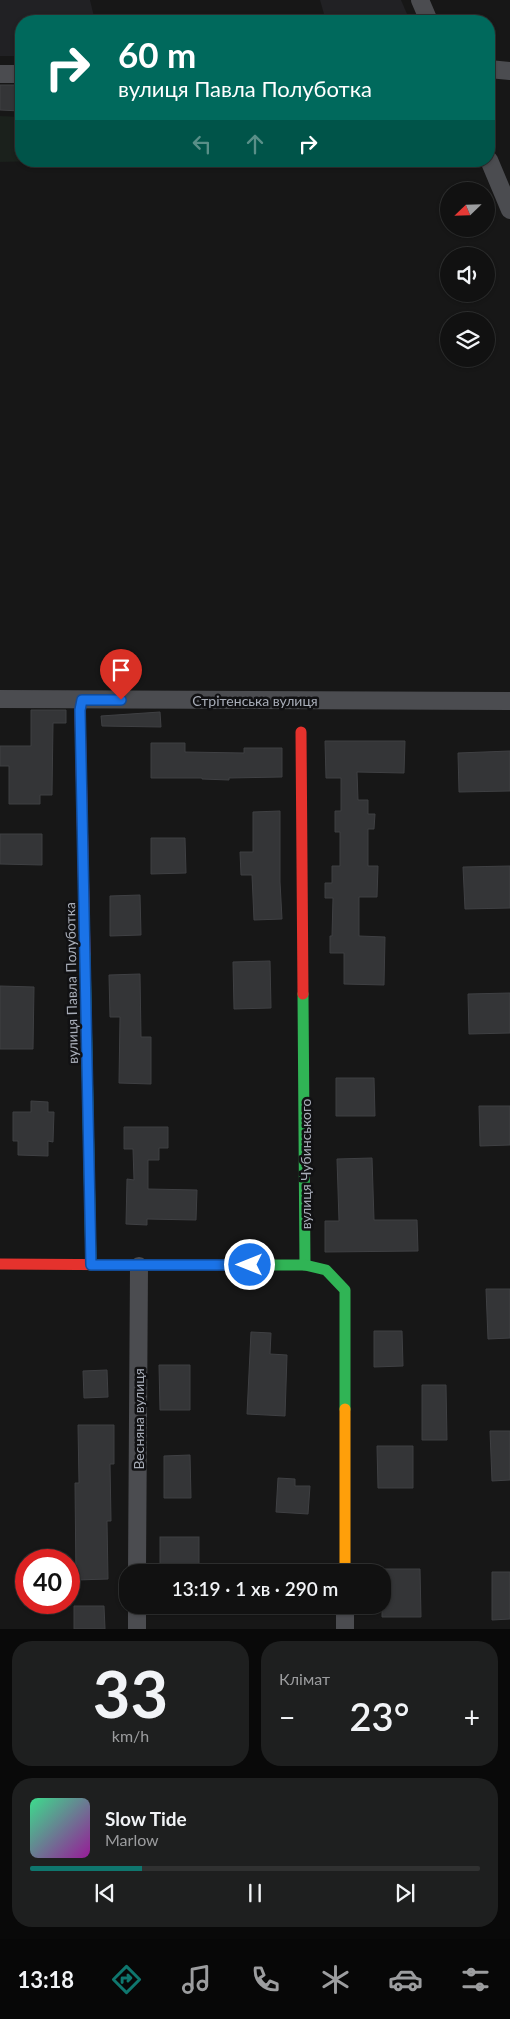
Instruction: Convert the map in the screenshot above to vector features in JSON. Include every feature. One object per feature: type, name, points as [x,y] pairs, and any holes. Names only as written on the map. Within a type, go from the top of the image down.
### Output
[{"type":"street","points":[[420,0],[426,15]]},
{"type":"street","points":[[495,70],[510,71]]},
{"type":"street","points":[[0,74],[15,74]]},
{"type":"street","points":[[492,167],[510,210]]},
{"type":"street","name":"Стрітенська вулиця","points":[[0,699],[510,701]]},
{"type":"street","name":"вулиця Павла Полуботка","points":[[82,700],[80,710],[91,1265]]},
{"type":"street","name":"вулиця Чубинського","points":[[301,732],[305,1265]]},
{"type":"street","points":[[0,1264],[139,1266],[305,1265],[326,1270],[345,1290],[345,1564]]},
{"type":"street","name":"Весняна вулиця","points":[[137,1564],[139,1266]]},
{"type":"street","points":[[137,1614],[137,1629]]},
{"type":"street","points":[[345,1614],[345,1629]]},
{"type":"shaded area","points":[[0,0],[90,0],[94,15],[15,15],[15,56],[0,56]]},
{"type":"shaded area","points":[[320,0],[401,0],[407,15],[324,15]]},
{"type":"shaded area","points":[[0,116],[15,117],[15,162],[0,162]]},
{"type":"building","points":[[0,85],[15,85],[15,111],[0,110]]},
{"type":"building","points":[[31,710],[66,710],[66,723],[53,723],[52,795],[40,795],[40,804],[9,804],[9,766],[0,766],[0,746],[31,746]]},
{"type":"building","points":[[160,712],[161,727],[102,726],[101,716]]},
{"type":"building","points":[[325,741],[405,741],[404,773],[357,772],[358,800],[368,800],[368,814],[375,814],[374,829],[368,829],[368,866],[378,866],[377,897],[359,897],[359,936],[385,937],[384,985],[344,984],[344,953],[330,953],[333,898],[325,898],[325,883],[332,883],[332,866],[340,866],[340,832],[335,832],[335,811],[341,811],[341,778],[326,778]]},
{"type":"building","points":[[151,743],[185,743],[185,752],[244,753],[244,748],[282,748],[282,777],[229,778],[229,780],[151,778]]},
{"type":"building","points":[[510,751],[510,791],[459,792],[458,753]]},
{"type":"building","points":[[280,811],[282,919],[254,920],[252,875],[241,875],[240,852],[253,852],[253,812]]},
{"type":"building","points":[[0,834],[42,834],[42,865],[0,864]]},
{"type":"building","points":[[151,838],[185,838],[186,873],[151,874]]},
{"type":"building","points":[[510,866],[510,908],[465,909],[463,867]]},
{"type":"building","points":[[140,895],[141,935],[110,936],[110,896]]},
{"type":"building","points":[[270,961],[271,1008],[234,1009],[233,962]]},
{"type":"building","points":[[140,974],[141,1037],[151,1037],[151,1084],[119,1083],[120,1017],[110,1017],[109,975]]},
{"type":"building","points":[[0,986],[34,987],[33,1049],[0,1049]]},
{"type":"building","points":[[510,993],[510,1033],[469,1034],[468,994]]},
{"type":"building","points":[[336,1078],[374,1078],[375,1116],[336,1116]]},
{"type":"building","points":[[31,1101],[48,1102],[48,1112],[54,1112],[53,1142],[48,1141],[48,1156],[18,1155],[18,1141],[13,1141],[13,1112],[31,1112]]},
{"type":"building","points":[[479,1106],[510,1106],[510,1145],[480,1146]]},
{"type":"building","points":[[124,1127],[168,1127],[168,1148],[159,1148],[159,1160],[148,1160],[148,1189],[197,1190],[196,1220],[147,1219],[147,1225],[126,1224],[127,1179],[134,1180],[133,1149],[124,1149]]},
{"type":"building","points":[[372,1158],[374,1220],[417,1220],[418,1251],[325,1252],[325,1221],[339,1221],[337,1159]]},
{"type":"building","points":[[486,1289],[510,1289],[510,1338],[488,1339]]},
{"type":"building","points":[[374,1331],[402,1331],[403,1366],[374,1367]]},
{"type":"building","points":[[251,1332],[271,1333],[270,1354],[287,1355],[285,1416],[247,1414]]},
{"type":"building","points":[[159,1365],[190,1365],[190,1410],[160,1410]]},
{"type":"building","points":[[107,1370],[108,1397],[84,1398],[83,1371]]},
{"type":"building","points":[[422,1385],[446,1385],[447,1440],[422,1440]]},
{"type":"building","points":[[78,1425],[114,1425],[114,1464],[110,1464],[111,1521],[107,1521],[108,1579],[80,1580],[80,1549],[76,1549],[75,1483],[79,1483]]},
{"type":"building","points":[[490,1431],[510,1431],[510,1480],[492,1481]]},
{"type":"building","points":[[377,1446],[413,1446],[413,1488],[378,1488]]},
{"type":"building","points":[[190,1455],[191,1498],[164,1498],[164,1456]]},
{"type":"building","points":[[278,1478],[295,1479],[295,1486],[310,1486],[308,1514],[276,1512]]},
{"type":"building","points":[[160,1537],[199,1537],[199,1564],[160,1564]]},
{"type":"building","points":[[391,1569],[420,1569],[421,1617],[382,1617],[382,1614],[391,1614]]},
{"type":"building","points":[[492,1572],[510,1572],[510,1619],[492,1620]]},
{"type":"building","points":[[80,1606],[104,1606],[105,1629],[74,1629],[74,1614],[80,1614]]},
{"type":"traffic: fast","points":[[85,954],[91,1265]]},
{"type":"traffic: fast","points":[[303,994],[305,1265]]},
{"type":"traffic: fast","points":[[155,1265],[305,1265],[326,1270],[345,1290],[345,1409]]},
{"type":"traffic: slow","points":[[345,1409],[345,1564]]},
{"type":"traffic: jam","points":[[82,700],[80,710],[85,954]]},
{"type":"traffic: jam","points":[[301,732],[303,994]]},
{"type":"traffic: jam","points":[[0,1264],[155,1265]]},
{"type":"route","points":[[121,700],[82,700],[80,710],[91,1265],[250,1265]]}]
